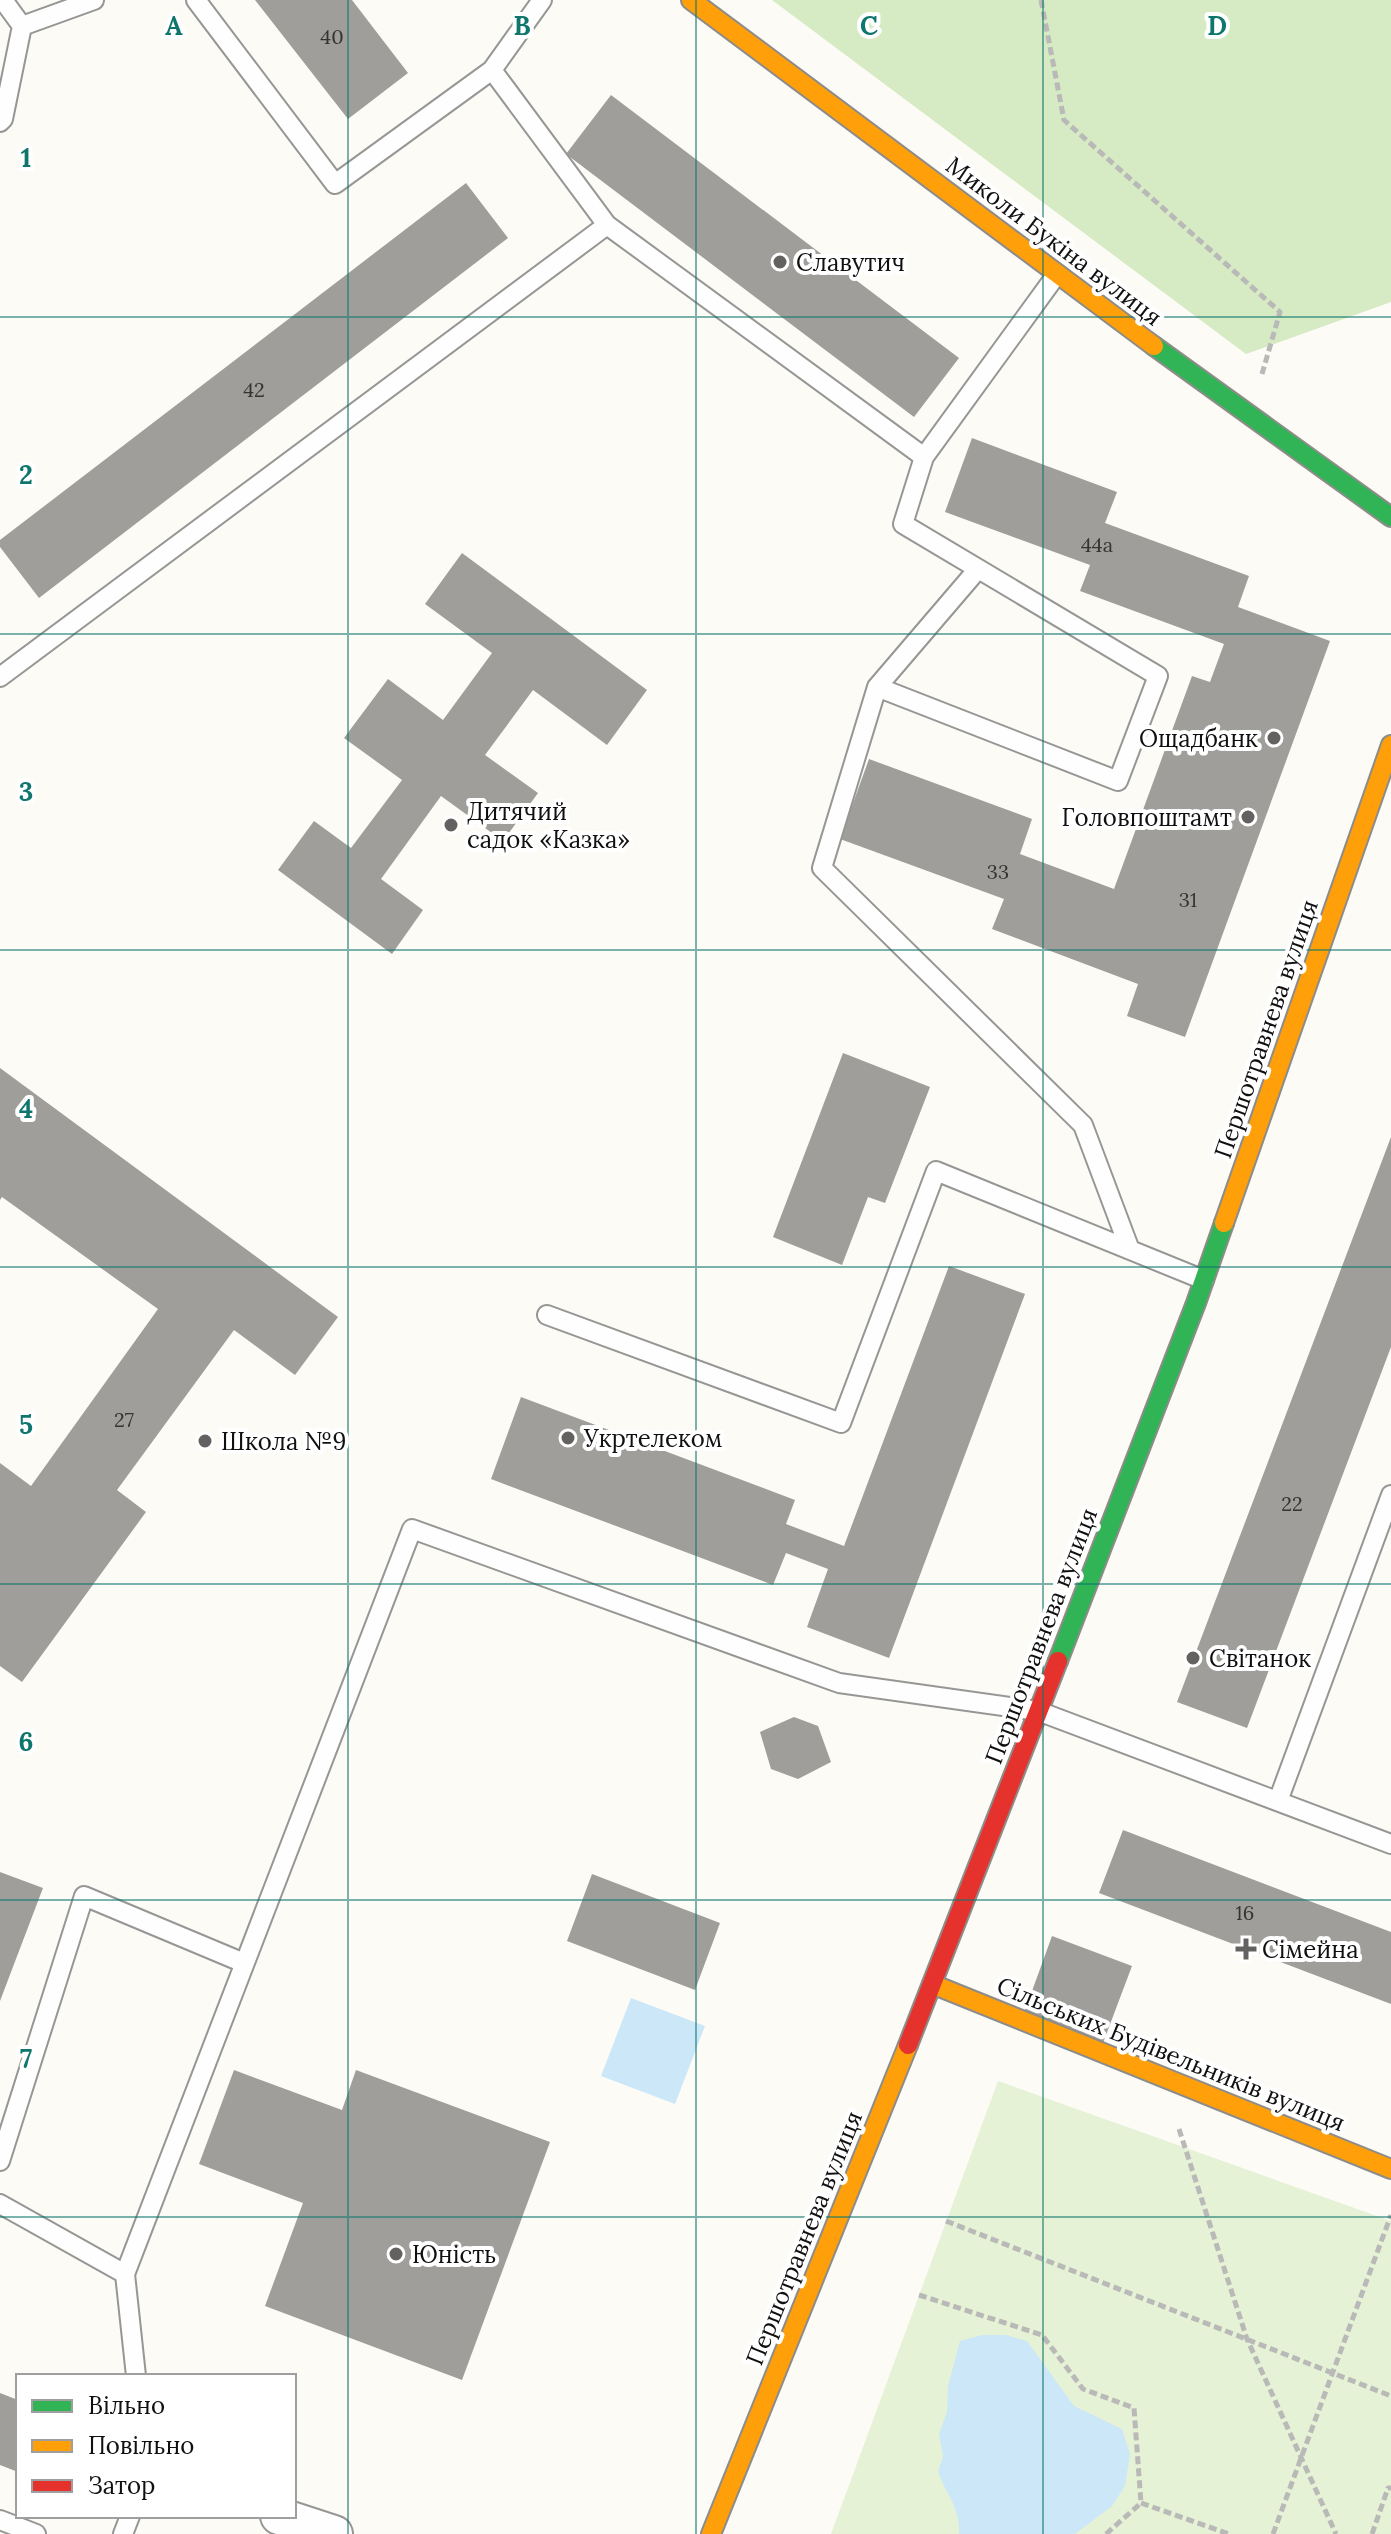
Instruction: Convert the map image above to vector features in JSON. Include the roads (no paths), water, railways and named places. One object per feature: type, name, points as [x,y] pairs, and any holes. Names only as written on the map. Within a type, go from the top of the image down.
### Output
[{"type":"street","name":"Миколи Букіна вулиця","points":[[691,0],[1250,417],[1391,517]]},
{"type":"street","name":"Першотравнева вулиця","points":[[711,2534],[932,1984],[1204,1280],[1391,745]]},
{"type":"street","name":"Сільських Будівельників вулиця","points":[[932,1984],[1391,2169]]},
{"type":"street","points":[[285,2518],[334,2534]]},
{"type":"lane","points":[[0,122],[22,26],[3,0]]},
{"type":"lane","points":[[22,26],[94,0]]},
{"type":"lane","points":[[196,0],[335,184],[492,70],[542,0]]},
{"type":"lane","points":[[492,70],[607,225],[924,457]]},
{"type":"lane","points":[[0,677],[607,225]]},
{"type":"lane","points":[[877,687],[1118,781],[1158,676],[903,524],[924,457],[1057,274]]},
{"type":"lane","points":[[978,569],[877,687],[822,868],[1083,1125],[1130,1250]]},
{"type":"lane","points":[[547,1315],[841,1423],[936,1171],[1204,1280]]},
{"type":"lane","points":[[1278,1801],[1391,1495]]},
{"type":"lane","points":[[136,2374],[125,2274],[412,1529],[839,1683],[1038,1711],[1391,1844]]},
{"type":"lane","points":[[0,2161],[84,1896],[244,1963]]},
{"type":"lane","points":[[0,2204],[125,2274]]},
{"type":"lane","points":[[0,2520],[36,2534]]},
{"type":"water","points":[[631,1998],[705,2026],[675,2104],[601,2076]]},
{"type":"water","points":[[982,2335],[1005,2335],[1027,2341],[1074,2406],[1122,2429],[1130,2454],[1125,2486],[1112,2506],[1075,2534],[959,2534],[955,2509],[938,2472],[943,2456],[939,2434],[947,2412],[948,2386],[960,2341]]},
{"type":"place","name":"Славутич","points":[[780,262]]},
{"type":"place","name":"Ощадбанк","points":[[1274,738]]},
{"type":"place","name":"Головпоштамт","points":[[1248,817]]},
{"type":"place","name":"Дитячий садок «Казка»","points":[[451,825]]},
{"type":"place","name":"Укртелеком","points":[[568,1438]]},
{"type":"place","name":"Школа №9","points":[[205,1441]]},
{"type":"place","name":"Свiтанок","points":[[1193,1658]]},
{"type":"place","name":"Сімейна","points":[[1246,1949]]},
{"type":"place","name":"Юність","points":[[396,2254]]}]
